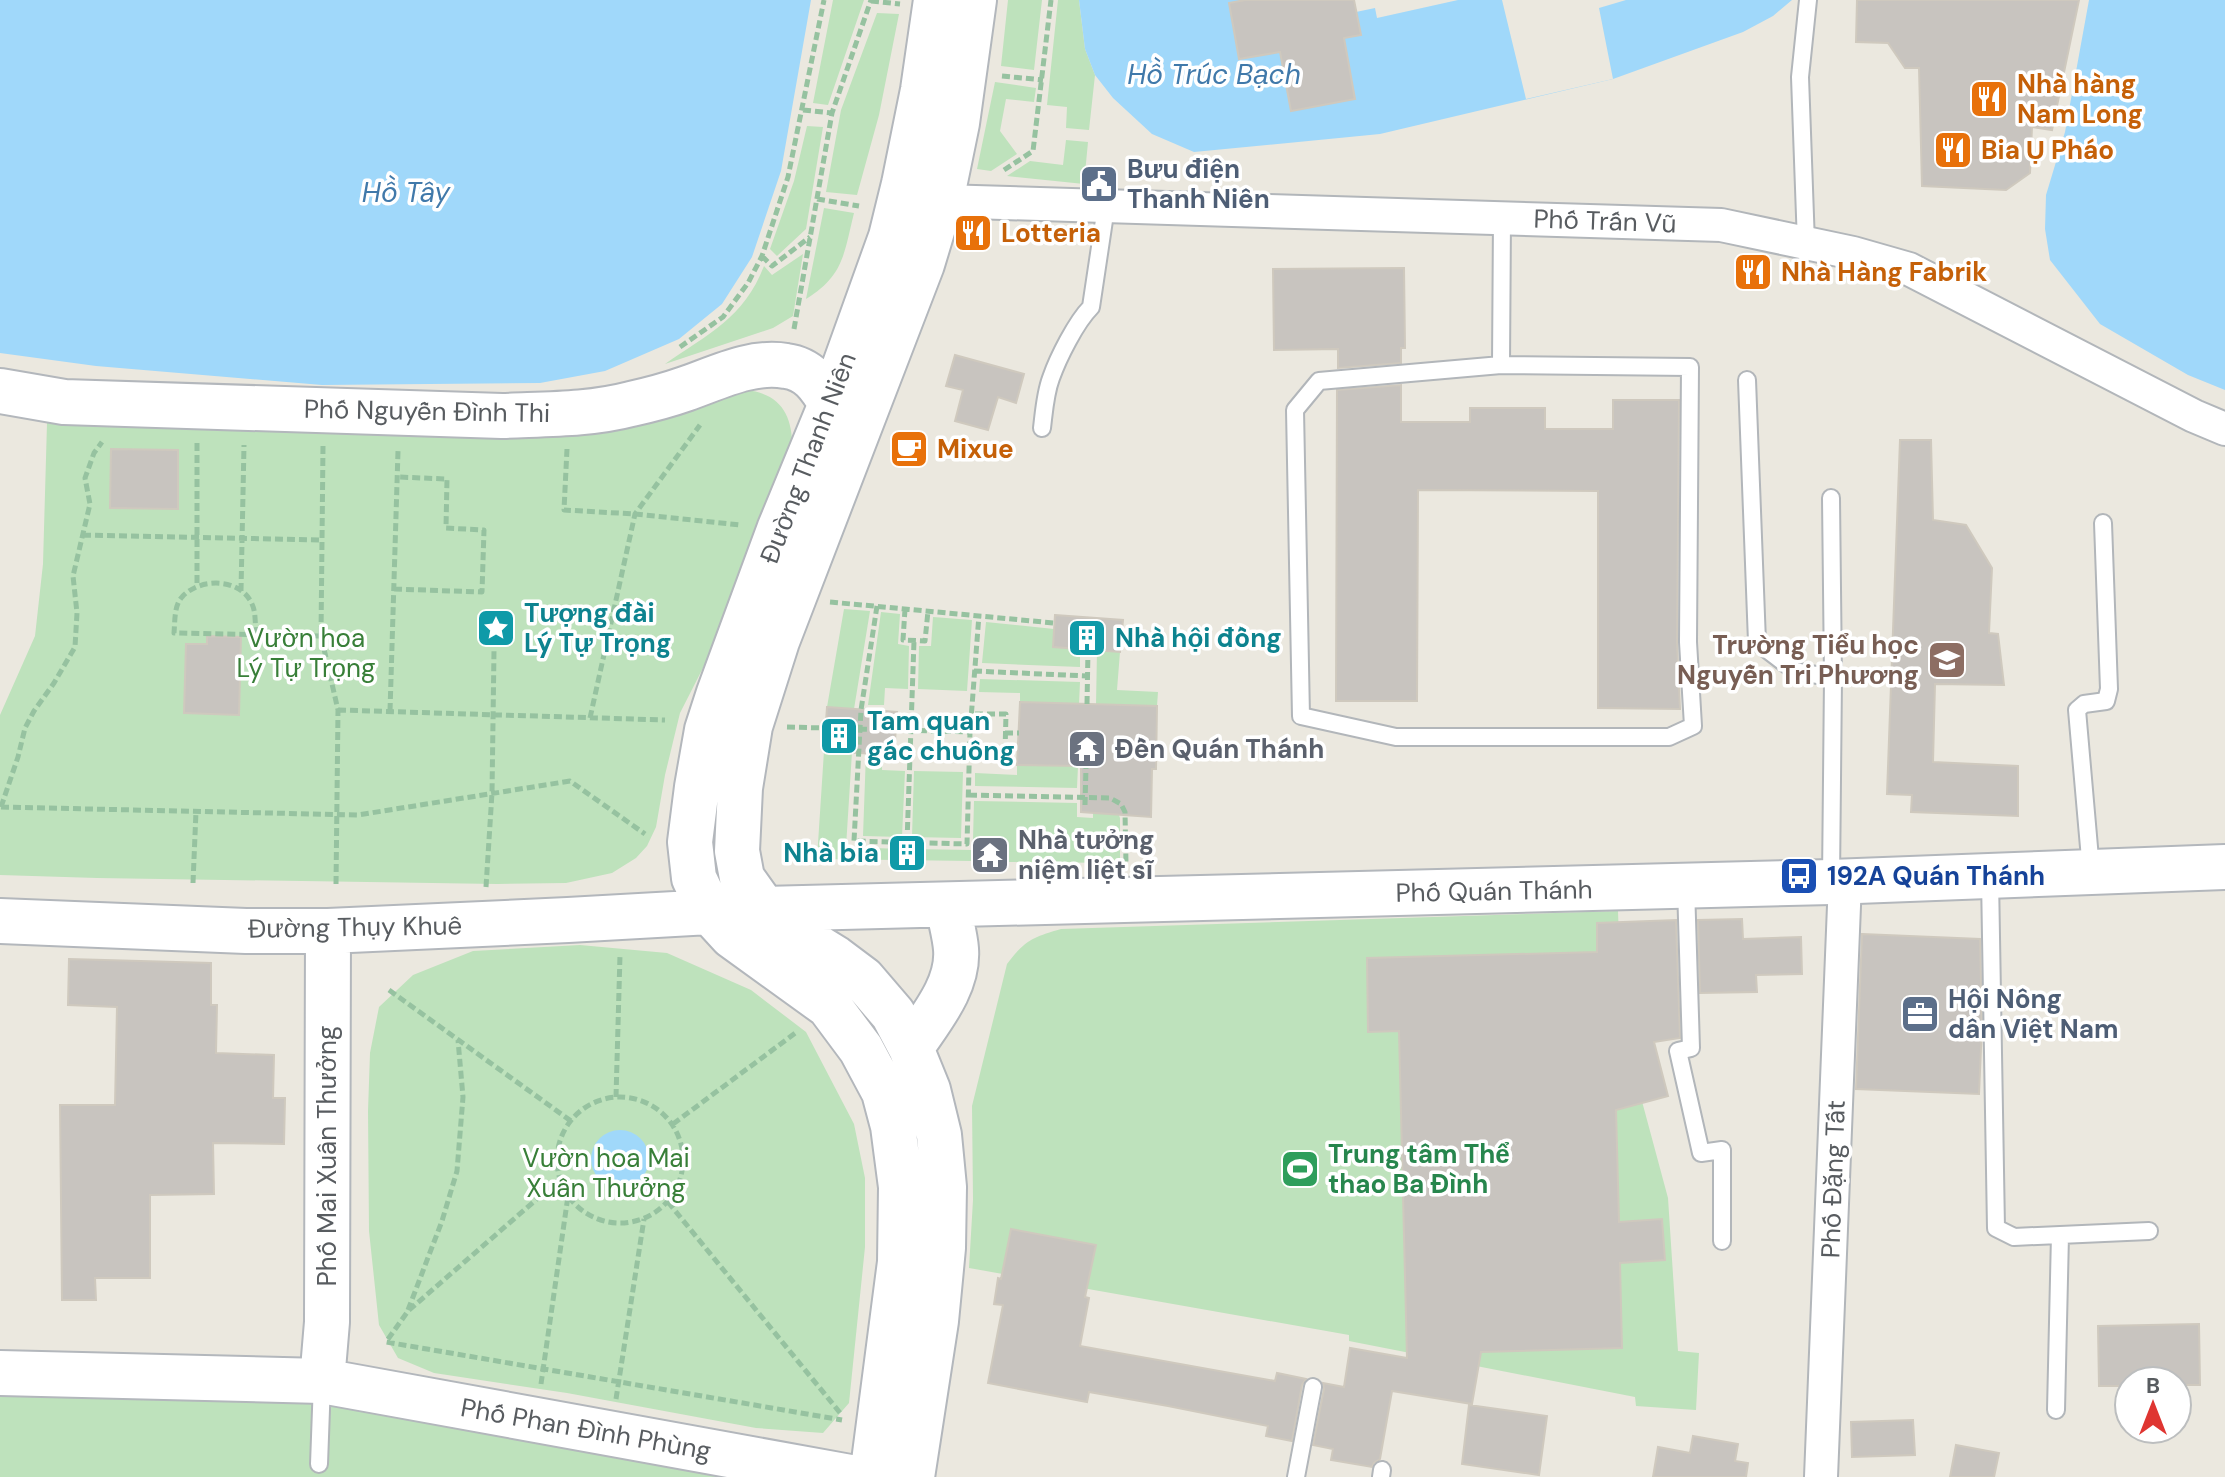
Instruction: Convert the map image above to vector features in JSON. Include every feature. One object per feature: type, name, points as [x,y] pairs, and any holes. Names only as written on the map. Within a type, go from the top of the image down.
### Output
[{"type":"main road","name":"Đường Thanh Niên","points":[[912,1477],[936,1321],[943,1248],[944,1187],[939,1135],[928,1090],[893,1014],[863,979],[764,909],[742,878],[737,851],[740,788],[750,726],[777,641],[922,264],[941,201],[957,123],[974,0]]},
{"type":"main road","name":"Đường Thanh Niên","points":[[710,912],[694,878],[690,842],[707,730],[779,530],[831,404],[898,211],[923,90],[922,2]]},
{"type":"main road","name":"Phố Nguyễn Đình Thi","points":[[0,391],[64,402],[502,416],[569,414],[627,405],[681,391],[733,372],[773,364],[808,373],[831,404]]},
{"type":"main road","name":"Phố Quán Thánh","points":[[764,909],[1838,882],[2225,867]]},
{"type":"main road","points":[[911,1048],[954,974],[956,950],[948,905]]},
{"type":"main road","name":"Đường Thụy Khuê","points":[[0,921],[246,931],[328,931],[764,909]]},
{"type":"main road","points":[[710,912],[732,936],[829,1006],[861,1049],[884,1092],[893,1126],[901,1187],[900,1262],[872,1477]]},
{"type":"main road","name":"Phố Mai Xuân Thưởng","points":[[322,1381],[327,1322],[328,931]]},
{"type":"main road","name":"Phố Phan Đình Phùng","points":[[0,1373],[322,1381],[850,1477]]},
{"type":"street","name":"Phố Trấn Vũ","points":[[941,201],[1721,225],[1853,253],[1909,269],[2194,416],[2225,429]]},
{"type":"street","name":"Phố Đặng Tất","points":[[1821,1477],[1838,882]]},
{"type":"lane","points":[[1806,244],[1800,77],[1808,0]]},
{"type":"lane","points":[[1042,428],[1050,379],[1073,332],[1091,307],[1106,207]]},
{"type":"lane","points":[[1501,365],[1502,218]]},
{"type":"lane","points":[[1501,365],[1690,367],[1688,642],[1693,726],[1669,737],[1396,737],[1301,716],[1295,410],[1319,381],[1501,365]]},
{"type":"lane","points":[[1747,380],[1757,642],[1795,671],[1833,678]]},
{"type":"lane","points":[[1831,498],[1838,882]]},
{"type":"lane","points":[[2091,871],[2077,710],[2084,704],[2106,701],[2109,689],[2103,523]]},
{"type":"lane","points":[[1990,876],[1996,1228],[2014,1237],[2149,1231]]},
{"type":"lane","points":[[1686,886],[1691,1048],[1678,1051],[1701,1153],[1722,1150],[1722,1241]]},
{"type":"lane","points":[[2056,1410],[2060,1235]]},
{"type":"lane","points":[[319,1464],[322,1381]]},
{"type":"lane","points":[[1296,1477],[1313,1387]]},
{"type":"path","points":[[671,352],[723,317],[748,283],[762,256],[788,177],[824,0]]},
{"type":"path","points":[[794,330],[832,113],[871,0],[922,2]]},
{"type":"path","points":[[1033,151],[1051,0]]},
{"type":"path","points":[[989,75],[1043,80]]},
{"type":"path","points":[[803,110],[832,113]]},
{"type":"path","points":[[817,199],[862,206]]},
{"type":"path","points":[[762,256],[772,266],[811,237]]},
{"type":"path","points":[[590,718],[635,514],[706,416]]},
{"type":"path","points":[[197,430],[197,586]]},
{"type":"path","points":[[241,591],[244,432]]},
{"type":"path","points":[[323,433],[321,636],[338,710],[336,885]]},
{"type":"path","points":[[108,436],[94,453],[85,478],[90,504],[73,576],[77,613],[75,647],[29,719],[0,808],[358,815],[570,781],[645,834]]},
{"type":"path","points":[[567,436],[564,510],[743,526]]},
{"type":"path","points":[[390,711],[398,449]]},
{"type":"path","points":[[394,589],[482,592],[484,545],[484,530],[446,528],[447,479],[398,477]]},
{"type":"path","points":[[83,535],[322,540]]},
{"type":"path","points":[[256,635],[253,606],[241,591],[215,582],[197,586],[180,598],[174,633],[256,635],[321,636]]},
{"type":"path","points":[[829,602],[1054,623]]},
{"type":"path","points":[[877,606],[861,710],[854,841],[967,844],[970,732],[979,615]]},
{"type":"path","points":[[905,609],[903,640],[914,641],[925,641],[928,611]]},
{"type":"path","points":[[907,842],[914,641]]},
{"type":"path","points":[[486,887],[492,793],[494,650]]},
{"type":"path","points":[[1087,704],[1088,650]]},
{"type":"path","points":[[974,671],[1087,676]]},
{"type":"path","points":[[338,710],[665,720]]},
{"type":"path","points":[[970,751],[1005,752],[1006,714],[971,714]]},
{"type":"path","points":[[750,726],[970,732]]},
{"type":"path","points":[[1005,733],[1019,733]]},
{"type":"path","points":[[1085,805],[1086,767]]},
{"type":"path","points":[[969,795],[1110,798],[1121,804],[1126,821],[1126,869]]},
{"type":"path","points":[[193,883],[196,811]]},
{"type":"path","points":[[616,1097],[620,946]]},
{"type":"path","points":[[389,990],[571,1121]]},
{"type":"path","points":[[673,1124],[808,1024]]},
{"type":"path","points":[[408,1311],[457,1171],[463,1097],[458,1040]]},
{"type":"path","points":[[616,1097],[637,1099],[657,1108],[673,1124],[682,1144],[684,1166],[679,1185],[668,1202],[634,1222],[614,1223],[594,1218],[578,1207],[568,1195],[558,1173],[557,1153],[563,1132],[571,1121],[594,1102],[616,1097]]},
{"type":"path","points":[[560,1179],[408,1311],[386,1342],[847,1421],[668,1202]]},
{"type":"path","points":[[540,1392],[568,1195]]},
{"type":"path","points":[[616,1404],[644,1218]]},
{"type":"green space","points":[[833,0],[864,0],[828,105],[813,103]]},
{"type":"green space","points":[[1008,0],[1042,0],[1034,70],[1001,66]]},
{"type":"green space","points":[[1058,0],[1079,0],[1085,49],[1095,75],[1089,130],[1066,128],[1067,107],[1047,105]]},
{"type":"green space","points":[[877,13],[899,14],[879,115],[857,195],[826,192],[841,110]]},
{"type":"green space","points":[[995,82],[1036,88],[1034,102],[1006,99],[1000,131],[1017,154],[991,171],[977,169]]},
{"type":"green space","points":[[807,126],[823,127],[806,229],[777,256],[770,249],[794,181]]},
{"type":"green space","points":[[1066,140],[1088,142],[1084,184],[1007,176],[1030,161],[1063,165]]},
{"type":"green space","points":[[824,208],[854,213],[844,252],[835,272],[806,299]]},
{"type":"green space","points":[[803,254],[793,316],[773,328],[665,364],[710,334],[735,312],[756,284],[764,266],[772,275]]},
{"type":"green space","name":"Vườn hoa Lý Tự Trọng","points":[[746,390],[770,397],[784,411],[791,431],[792,455],[705,664],[680,713],[656,827],[647,846],[636,858],[612,873],[566,883],[0,875],[0,715],[35,636],[43,564],[47,423],[52,419]]},
{"type":"green space","points":[[844,609],[870,611],[854,709],[827,707]]},
{"type":"green space","points":[[881,612],[900,614],[898,644],[909,646],[908,689],[885,688],[884,705],[868,705]]},
{"type":"green space","points":[[933,617],[972,620],[967,691],[918,689],[919,646],[931,646]]},
{"type":"green space","points":[[986,622],[1054,629],[1053,647],[1080,649],[1080,667],[982,663]]},
{"type":"green space","points":[[1097,650],[1120,652],[1117,690],[1158,692],[1157,706],[1096,705]]},
{"type":"green space","points":[[980,679],[1080,682],[1079,704],[1020,702],[1020,693],[979,692]]},
{"type":"green space","points":[[824,751],[852,752],[846,847],[902,849],[903,858],[911,858],[911,849],[973,850],[973,861],[817,859]]},
{"type":"green space","points":[[866,753],[882,753],[882,770],[905,771],[902,837],[863,836]]},
{"type":"green space","points":[[1017,765],[1078,766],[1077,788],[975,786],[975,773],[1017,775]]},
{"type":"green space","points":[[914,771],[963,772],[961,838],[912,837]]},
{"type":"green space","points":[[974,801],[1077,803],[1077,817],[1093,818],[1093,805],[1117,810],[1120,818],[1120,863],[1007,862],[1007,840],[973,839]]},
{"type":"green space","name":"Trung tâm Thể thao Ba Đình","points":[[1618,911],[1622,1027],[1668,1198],[1678,1351],[1699,1353],[1696,1410],[1636,1406],[1635,1397],[1349,1341],[1349,1335],[969,1268],[973,1200],[972,1106],[1007,964],[1030,941],[1061,929]]},
{"type":"green space","name":"Vườn hoa Mai Xuân Thưởng","points":[[580,945],[667,953],[751,990],[806,1032],[854,1124],[865,1178],[865,1247],[849,1403],[823,1433],[756,1428],[567,1393],[434,1373],[398,1358],[379,1325],[369,1231],[368,1111],[370,1053],[379,1007],[413,975],[473,951]]},
{"type":"green space","points":[[0,1389],[305,1394],[781,1477],[0,1477]]},
{"type":"water","name":"Hồ Tây","points":[[0,0],[811,0],[781,171],[752,257],[722,304],[679,339],[605,371],[540,383],[322,385],[96,366],[0,353]]},
{"type":"water","name":"Hồ Trúc Bạch","points":[[1079,0],[1792,0],[1773,16],[1743,32],[1613,79],[1380,134],[1194,152],[1152,134],[1113,98],[1095,75],[1085,49]]},
{"type":"water","points":[[2089,0],[2225,0],[2225,390],[2188,375],[2100,324],[2050,260],[2045,229],[2046,195],[2065,132]]},
{"type":"water","points":[[620,1130],[631,1132],[640,1139],[647,1148],[647,1170],[640,1179],[631,1186],[620,1188],[609,1186],[600,1179],[593,1170],[591,1159],[593,1148],[600,1139],[609,1132]]},
{"type":"pier","points":[[1354,0],[1458,0],[1377,18],[1375,8],[1356,12]]},
{"type":"pier","points":[[1502,0],[1626,0],[1599,8],[1613,79],[1526,99]]},
{"type":"building","points":[[1245,0],[1354,0],[1361,35],[1344,38],[1355,99],[1291,111],[1280,52],[1239,59],[1229,3]]},
{"type":"building","name":"Nhà hàng Nam Long","points":[[1857,0],[2079,0],[2052,130],[2032,127],[2030,173],[2006,190],[1922,186],[1919,68],[1905,68],[1888,43],[1856,42]]},
{"type":"building","points":[[1404,268],[1405,348],[1401,348],[1401,363],[1338,368],[1338,349],[1274,350],[1273,269]]},
{"type":"building","points":[[955,355],[1024,374],[1016,403],[998,397],[988,430],[955,421],[963,390],[946,386]]},
{"type":"building","points":[[1401,385],[1401,422],[1470,422],[1470,408],[1545,408],[1545,429],[1613,429],[1613,400],[1679,400],[1677,642],[1680,709],[1598,708],[1598,491],[1418,490],[1417,701],[1336,701],[1337,390]]},
{"type":"building","name":"Trường Tiểu học Nguyễn Tri Phương","points":[[1900,440],[1931,440],[1933,520],[1966,525],[1992,568],[1989,633],[1998,634],[2004,685],[1935,684],[1933,762],[2018,766],[2018,816],[1911,812],[1912,795],[1887,794]]},
{"type":"building","points":[[111,449],[178,450],[178,509],[110,508]]},
{"type":"building","name":"Nhà hội đồng","points":[[1055,615],[1123,620],[1120,652],[1053,647]]},
{"type":"building","points":[[207,636],[241,637],[239,715],[184,713],[186,644],[207,644]]},
{"type":"building","name":"Đền Quán Thánh","points":[[1020,702],[1157,706],[1156,769],[1152,769],[1151,817],[1081,812],[1081,766],[1017,765]]},
{"type":"building","points":[[827,707],[897,712],[894,755],[824,751]]},
{"type":"building","points":[[1742,919],[1743,939],[1801,937],[1802,974],[1756,975],[1757,992],[1700,993],[1698,920]]},
{"type":"building","points":[[1676,920],[1680,1038],[1654,1042],[1668,1096],[1616,1110],[1619,1222],[1662,1219],[1665,1260],[1620,1263],[1622,1348],[1481,1352],[1472,1404],[1392,1391],[1380,1459],[1372,1467],[1331,1460],[1333,1449],[1313,1445],[1323,1383],[1344,1387],[1350,1348],[1407,1358],[1399,1031],[1368,1032],[1367,958],[1597,952],[1597,923]]},
{"type":"building","name":"Hội Nông dân Việt Nam","points":[[1862,934],[1980,939],[1982,1025],[1979,1094],[1856,1089]]},
{"type":"building","points":[[69,959],[211,963],[211,1005],[217,1005],[216,1053],[274,1055],[273,1098],[285,1098],[284,1144],[213,1143],[214,1194],[150,1195],[150,1278],[95,1278],[96,1300],[62,1300],[60,1105],[115,1105],[117,1007],[68,1005]]},
{"type":"building","points":[[1011,1229],[1096,1245],[1085,1297],[1089,1298],[1080,1346],[1275,1381],[1277,1373],[1306,1379],[1302,1385],[1292,1441],[1266,1436],[1268,1426],[1168,1406],[1089,1392],[1087,1402],[988,1383],[1003,1305],[994,1304]]},
{"type":"building","points":[[2199,1324],[2200,1385],[2193,1385],[2193,1365],[2113,1365],[2113,1386],[2099,1386],[2098,1326]]},
{"type":"building","points":[[1469,1405],[1547,1416],[1539,1475],[1462,1464]]},
{"type":"building","points":[[1913,1420],[1915,1455],[1852,1457],[1851,1422]]},
{"type":"building","points":[[1693,1436],[1738,1444],[1735,1461],[1748,1463],[1746,1477],[1653,1477],[1658,1447],[1690,1453]]},
{"type":"building","points":[[1956,1445],[1999,1453],[1994,1477],[1950,1477]]},
{"type":"place","name":"Nhà hàng Nam Long","points":[[1989,99]]},
{"type":"place","name":"Bia Ụ Pháo","points":[[1953,150]]},
{"type":"place","name":"Bưu điện Thanh Niên","points":[[1099,184]]},
{"type":"place","name":"Lotteria","points":[[973,233]]},
{"type":"place","name":"Nhà Hàng Fabrik","points":[[1753,272]]},
{"type":"place","name":"Mixue","points":[[909,449]]},
{"type":"place","name":"Tượng đài Lý Tự Trọng","points":[[496,628]]},
{"type":"place","name":"Nhà hội đồng","points":[[1087,638]]},
{"type":"place","name":"Trường Tiểu học Nguyễn Tri Phương","points":[[1947,660]]},
{"type":"place","name":"Tam quan gác chuông","points":[[839,736]]},
{"type":"place","name":"Đền Quán Thánh","points":[[1087,749]]},
{"type":"place","name":"Nhà bia","points":[[907,853]]},
{"type":"place","name":"Nhà tưởng niệm liệt sĩ","points":[[990,855]]},
{"type":"place","name":"192A Quán Thánh","points":[[1799,876]]},
{"type":"place","name":"Hội Nông dân Việt Nam","points":[[1920,1014]]},
{"type":"place","name":"Trung tâm Thể thao Ba Đình","points":[[1300,1169]]}]
